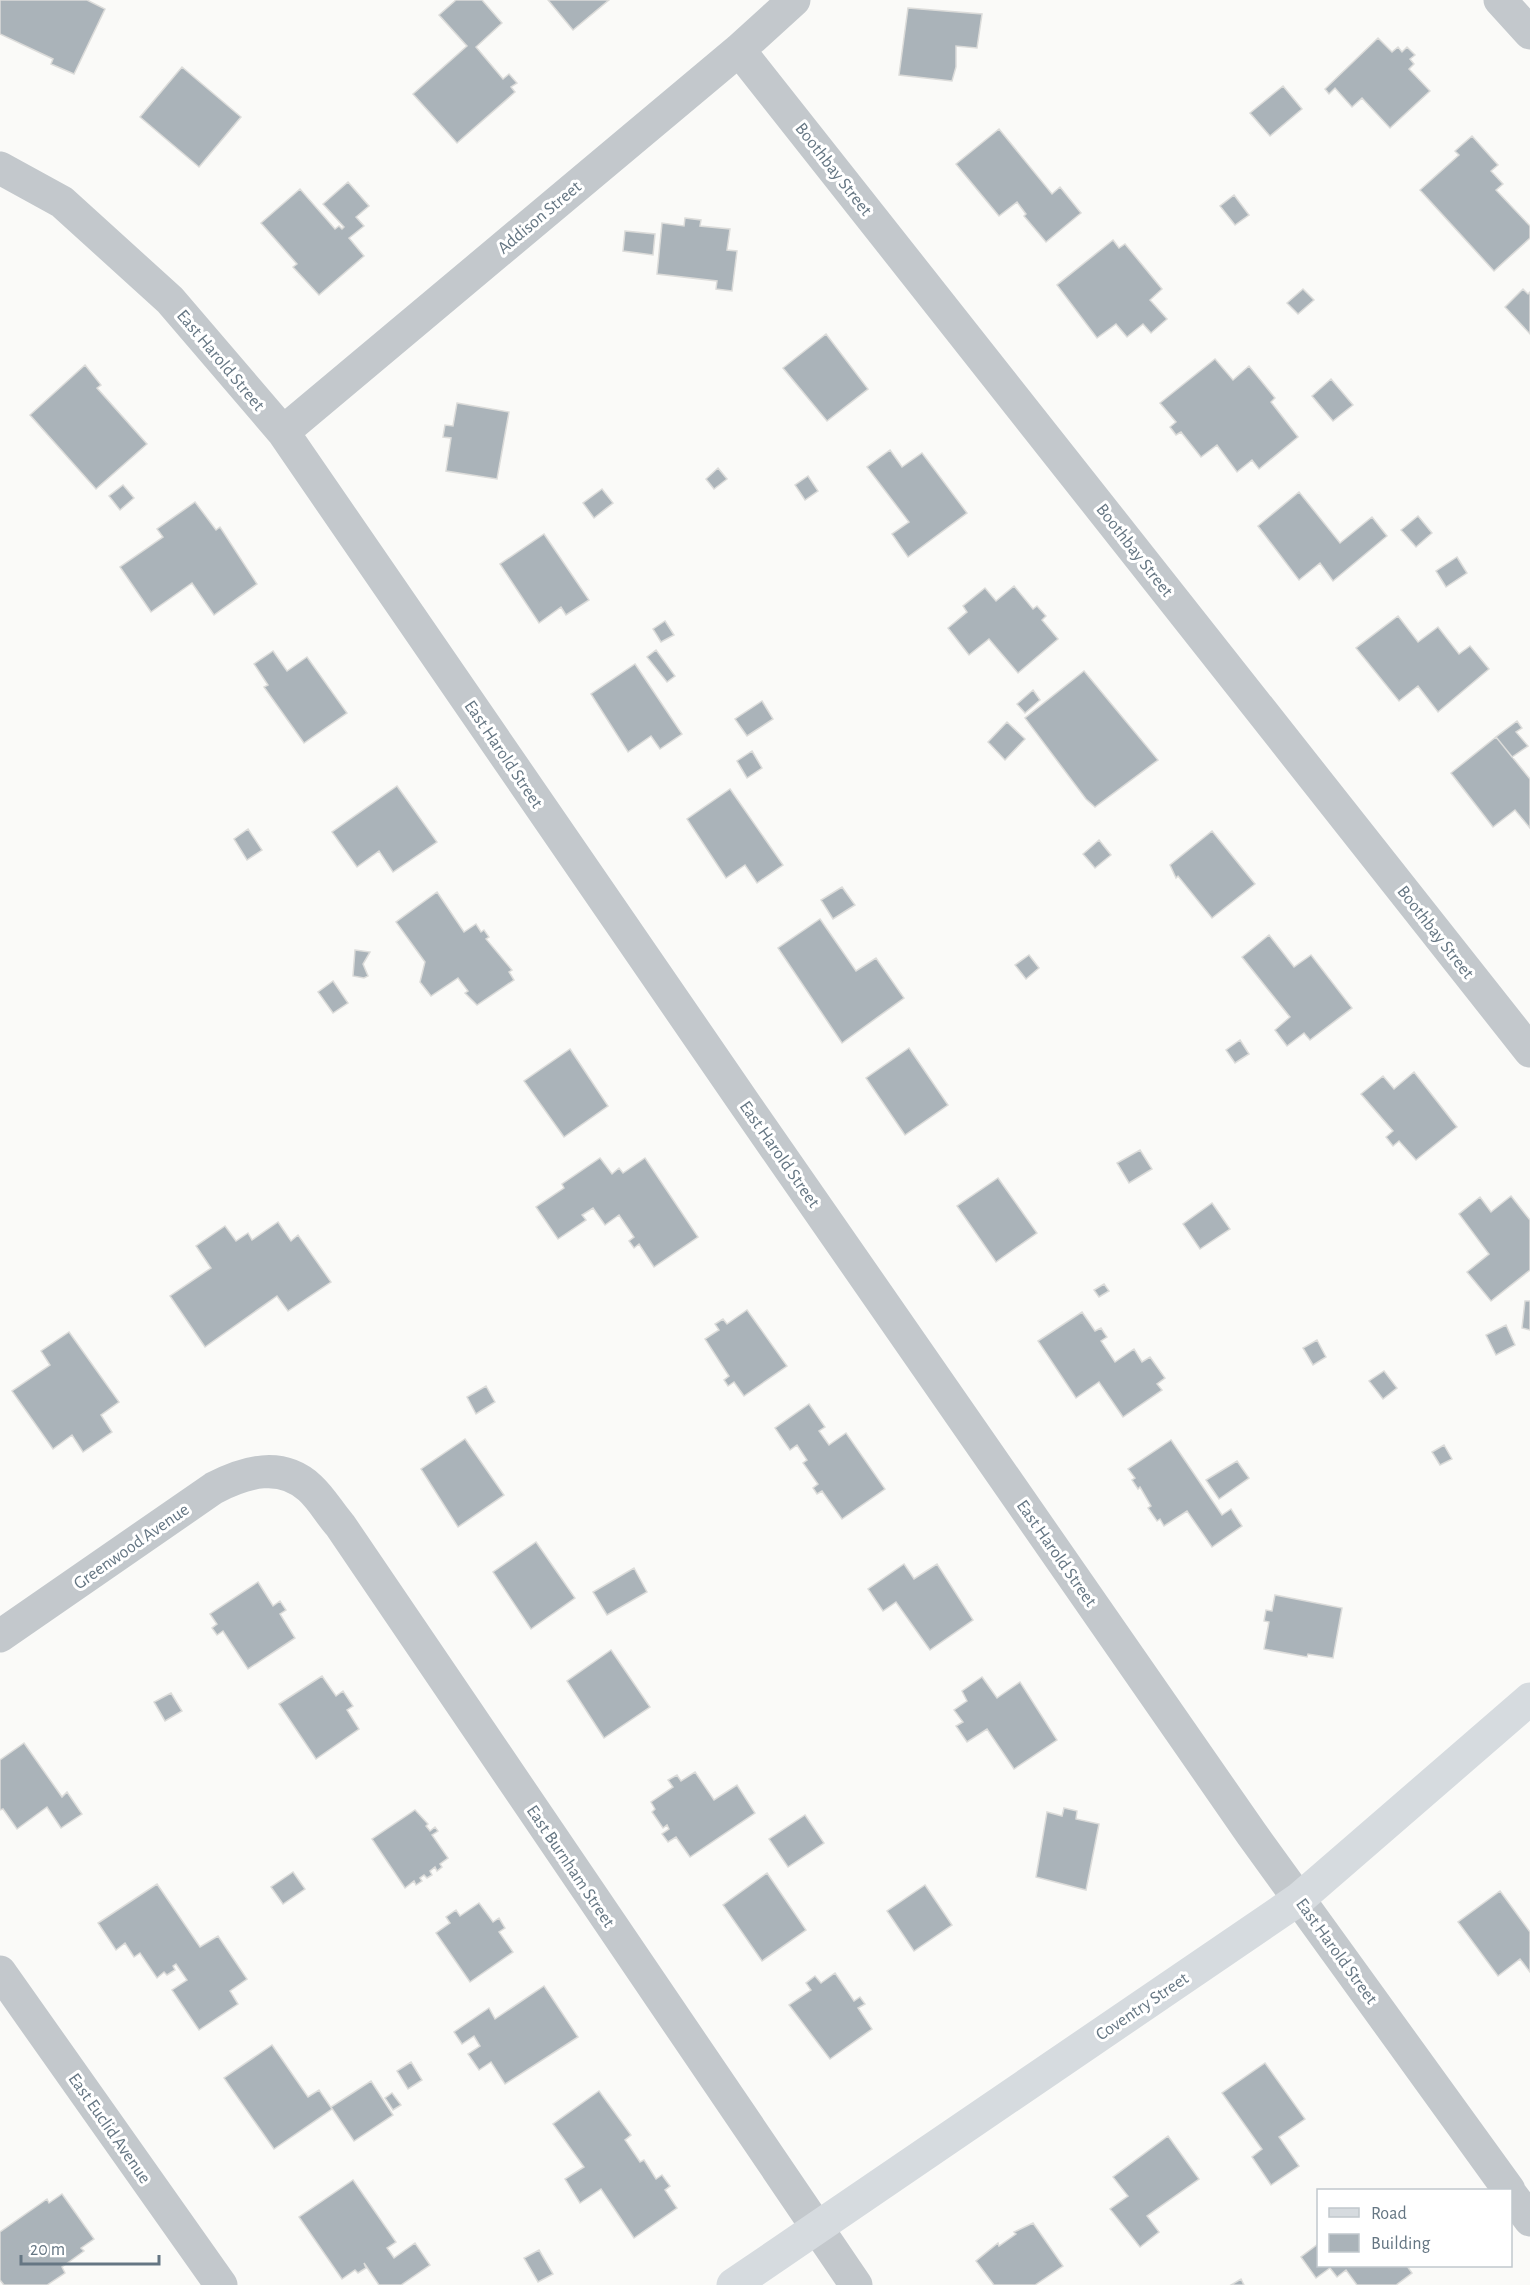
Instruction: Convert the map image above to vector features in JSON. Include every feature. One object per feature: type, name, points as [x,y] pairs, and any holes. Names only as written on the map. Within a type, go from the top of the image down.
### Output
[{"type":"street","name":"Addison Street","points":[[283,432],[739,50],[794,0]]},
{"type":"street","points":[[1500,0],[1530,33]]},
{"type":"street","name":"Boothbay Street","points":[[739,50],[1530,1051]]},
{"type":"street","name":"East Harold Street","points":[[0,168],[62,202],[170,300],[283,432],[760,1126],[1299,1899],[1508,2189]]},
{"type":"street","name":"Greenwood Avenue","points":[[0,1636],[214,1488],[236,1476],[268,1471]]},
{"type":"street","name":"East Burnham Street","points":[[268,1471],[290,1475],[310,1488],[340,1526],[856,2285]]},
{"type":"street","name":"Coventry Street","points":[[733,2285],[1299,1899],[1530,1699]]},
{"type":"street","name":"East Euclid Avenue","points":[[0,1972],[221,2285]]},
{"type":"street","name":"East Harold Street","points":[[1512,2195],[1530,2220]]},
{"type":"building","points":[[0,0],[87,0],[105,9],[74,74],[51,64],[53,59],[0,34]]},
{"type":"building","points":[[456,0],[482,0],[502,23],[476,47],[503,79],[509,74],[517,83],[511,87],[515,92],[457,143],[413,94],[467,46],[439,15]]},
{"type":"building","points":[[548,0],[609,0],[573,30]]},
{"type":"building","points":[[908,8],[982,14],[977,48],[956,46],[956,67],[952,81],[899,75]]},
{"type":"building","points":[[1378,38],[1392,52],[1398,47],[1402,52],[1407,47],[1415,55],[1410,59],[1414,64],[1409,69],[1430,91],[1390,128],[1362,98],[1352,107],[1335,88],[1329,94],[1325,89]]},
{"type":"building","points":[[182,67],[241,117],[199,167],[140,117]]},
{"type":"building","points":[[1283,86],[1302,109],[1270,136],[1250,113]]},
{"type":"building","points":[[999,129],[1052,194],[1060,187],[1081,213],[1046,242],[1024,216],[1026,214],[1017,202],[999,216],[956,164]]},
{"type":"building","points":[[1472,136],[1498,165],[1491,171],[1503,184],[1496,190],[1530,226],[1530,238],[1494,271],[1420,190],[1459,155],[1455,151]]},
{"type":"building","points":[[348,182],[369,206],[356,217],[364,226],[349,238],[364,256],[319,295],[293,267],[297,264],[261,223],[300,189],[335,229],[339,226],[342,229],[344,227],[323,204]]},
{"type":"building","points":[[1234,195],[1249,215],[1235,225],[1220,206]]},
{"type":"building","points":[[685,218],[701,220],[700,226],[730,229],[727,250],[737,251],[732,291],[716,289],[717,281],[657,274],[662,223],[684,226]]},
{"type":"building","points":[[625,231],[655,234],[653,255],[623,251]]},
{"type":"building","points":[[1113,240],[1119,248],[1125,244],[1162,289],[1150,300],[1167,319],[1151,333],[1143,324],[1127,337],[1116,324],[1097,338],[1057,285]]},
{"type":"building","points":[[1303,289],[1314,300],[1298,314],[1287,303]]},
{"type":"building","points":[[1523,289],[1528,294],[1530,292],[1530,334],[1505,307]]},
{"type":"building","points":[[826,334],[868,389],[827,421],[783,368]]},
{"type":"building","points":[[1215,359],[1233,380],[1249,366],[1275,398],[1271,402],[1298,437],[1259,469],[1252,460],[1237,472],[1217,445],[1201,457],[1181,432],[1176,435],[1170,427],[1176,422],[1160,403]]},
{"type":"building","points":[[85,365],[101,385],[97,388],[147,444],[96,489],[30,415]]},
{"type":"building","points":[[1331,379],[1353,405],[1333,421],[1312,396]]},
{"type":"building","points":[[457,403],[509,412],[497,479],[446,471],[451,438],[443,437],[445,425],[453,426]]},
{"type":"building","points":[[890,450],[902,467],[922,453],[967,513],[908,557],[892,534],[909,522],[867,467]]},
{"type":"building","points":[[718,468],[727,479],[714,489],[706,479]]},
{"type":"building","points":[[808,476],[818,491],[805,500],[795,485]]},
{"type":"building","points":[[123,485],[134,498],[120,510],[109,496]]},
{"type":"building","points":[[602,489],[613,503],[594,518],[583,503]]},
{"type":"building","points":[[1299,492],[1340,543],[1372,517],[1387,536],[1333,581],[1320,563],[1299,580],[1258,526]]},
{"type":"building","points":[[195,502],[216,530],[220,527],[257,584],[214,615],[192,583],[151,612],[120,567],[163,537],[157,529]]},
{"type":"building","points":[[1418,516],[1432,533],[1416,547],[1401,530]]},
{"type":"building","points":[[544,534],[589,600],[566,615],[561,607],[539,623],[500,564]]},
{"type":"building","points":[[1457,557],[1467,573],[1446,587],[1436,571]]},
{"type":"building","points":[[1014,586],[1033,609],[1037,606],[1046,616],[1042,620],[1058,639],[1018,673],[989,639],[969,655],[948,628],[967,612],[963,606],[985,588],[996,601]]},
{"type":"building","points":[[1398,616],[1418,642],[1438,627],[1459,654],[1470,646],[1489,669],[1438,712],[1418,686],[1399,701],[1356,648]]},
{"type":"building","points":[[665,621],[674,635],[661,642],[653,629]]},
{"type":"building","points":[[656,650],[675,676],[667,682],[647,657]]},
{"type":"building","points":[[273,651],[287,671],[307,657],[347,713],[304,743],[264,687],[268,685],[254,664]]},
{"type":"building","points":[[635,664],[682,734],[660,749],[651,736],[628,752],[591,694]]},
{"type":"building","points":[[1084,671],[1158,760],[1095,807],[1086,799],[1025,718]]},
{"type":"building","points":[[1033,690],[1040,700],[1025,713],[1017,704]]},
{"type":"building","points":[[762,701],[773,719],[747,736],[735,719]]},
{"type":"building","points":[[1517,721],[1522,728],[1516,732],[1528,746],[1512,757],[1496,737]]},
{"type":"building","points":[[1007,722],[1025,739],[1005,760],[988,742]]},
{"type":"building","points":[[1496,737],[1530,779],[1530,828],[1515,810],[1493,827],[1451,773]]},
{"type":"building","points":[[752,751],[762,768],[747,778],[737,761]]},
{"type":"building","points":[[397,786],[437,842],[393,872],[379,851],[357,867],[332,832]]},
{"type":"building","points":[[730,789],[783,865],[757,883],[745,865],[726,878],[687,819]]},
{"type":"building","points":[[248,829],[262,850],[247,860],[234,839]]},
{"type":"building","points":[[1212,831],[1255,884],[1212,918],[1178,876],[1176,878],[1170,865]]},
{"type":"building","points":[[1099,840],[1111,855],[1095,868],[1083,854]]},
{"type":"building","points":[[842,887],[855,905],[833,919],[821,900]]},
{"type":"building","points":[[437,892],[464,932],[476,924],[481,932],[484,930],[489,937],[486,939],[512,970],[509,972],[514,980],[477,1005],[465,993],[468,991],[458,978],[431,996],[420,982],[425,962],[396,922]]},
{"type":"building","points":[[820,919],[856,971],[876,958],[904,998],[842,1043],[778,948]]},
{"type":"building","points":[[1269,935],[1294,967],[1311,955],[1352,1008],[1310,1040],[1304,1033],[1287,1046],[1275,1030],[1290,1017],[1242,957]]},
{"type":"building","points":[[355,950],[370,952],[363,964],[368,976],[364,978],[353,976]]},
{"type":"building","points":[[1029,955],[1039,968],[1026,979],[1015,965]]},
{"type":"building","points":[[333,981],[348,1003],[333,1013],[318,992]]},
{"type":"building","points":[[1240,1040],[1249,1054],[1235,1063],[1226,1050]]},
{"type":"building","points":[[909,1048],[948,1105],[905,1135],[866,1078]]},
{"type":"building","points":[[570,1049],[608,1106],[564,1137],[524,1081]]},
{"type":"building","points":[[1414,1072],[1457,1127],[1416,1160],[1399,1141],[1393,1146],[1386,1137],[1393,1131],[1361,1094],[1383,1076],[1394,1089]]},
{"type":"building","points":[[1140,1150],[1152,1169],[1129,1183],[1117,1163]]},
{"type":"building","points":[[600,1158],[612,1174],[619,1168],[623,1173],[645,1158],[698,1237],[654,1267],[639,1244],[634,1248],[629,1241],[634,1237],[619,1215],[605,1225],[593,1208],[582,1215],[586,1220],[558,1239],[536,1207],[564,1188],[562,1184]]},
{"type":"building","points":[[998,1178],[1037,1233],[996,1262],[957,1206]]},
{"type":"building","points":[[1511,1196],[1530,1220],[1530,1270],[1491,1301],[1467,1272],[1489,1254],[1459,1214],[1480,1197],[1491,1212]]},
{"type":"building","points":[[1212,1203],[1230,1229],[1200,1249],[1183,1224]]},
{"type":"building","points":[[278,1222],[291,1241],[298,1235],[331,1282],[288,1311],[277,1296],[205,1347],[170,1296],[211,1268],[196,1246],[225,1226],[236,1241],[248,1233],[252,1240]]},
{"type":"building","points":[[1104,1284],[1109,1291],[1099,1297],[1094,1290]]},
{"type":"building","points":[[1525,1301],[1530,1301],[1530,1330],[1522,1328]]},
{"type":"building","points":[[747,1310],[787,1366],[744,1396],[734,1382],[728,1386],[724,1380],[729,1376],[705,1339],[719,1330],[715,1324],[723,1319],[727,1324]]},
{"type":"building","points":[[1082,1312],[1095,1331],[1101,1328],[1107,1337],[1101,1341],[1115,1362],[1134,1349],[1142,1362],[1150,1357],[1165,1378],[1157,1384],[1162,1390],[1123,1417],[1099,1382],[1076,1398],[1038,1341]]},
{"type":"building","points":[[1506,1325],[1515,1345],[1496,1355],[1486,1335]]},
{"type":"building","points":[[69,1332],[119,1402],[101,1415],[112,1432],[83,1452],[72,1435],[53,1449],[12,1391],[50,1365],[41,1351]]},
{"type":"building","points":[[1317,1340],[1326,1357],[1313,1365],[1303,1348]]},
{"type":"building","points":[[1384,1371],[1397,1388],[1383,1399],[1369,1381]]},
{"type":"building","points":[[486,1386],[495,1402],[476,1414],[467,1397]]},
{"type":"building","points":[[809,1404],[825,1427],[819,1431],[829,1445],[846,1433],[885,1489],[842,1519],[822,1491],[817,1494],[813,1488],[818,1484],[803,1463],[807,1460],[797,1445],[790,1450],[775,1428]]},
{"type":"building","points":[[465,1439],[504,1495],[458,1527],[421,1469]]},
{"type":"building","points":[[1171,1440],[1222,1515],[1231,1509],[1242,1526],[1212,1547],[1187,1511],[1164,1526],[1160,1519],[1157,1521],[1148,1508],[1151,1506],[1140,1487],[1138,1489],[1132,1480],[1135,1478],[1128,1469]]},
{"type":"building","points":[[1444,1445],[1452,1459],[1440,1465],[1432,1452]]},
{"type":"building","points":[[1237,1461],[1249,1478],[1219,1499],[1206,1480]]},
{"type":"building","points":[[536,1542],[575,1598],[531,1629],[493,1572]]},
{"type":"building","points":[[904,1564],[914,1579],[937,1564],[973,1620],[930,1650],[896,1602],[883,1611],[868,1589]]},
{"type":"building","points":[[634,1568],[647,1592],[607,1615],[593,1592]]},
{"type":"building","points":[[258,1582],[273,1606],[280,1601],[286,1610],[280,1614],[295,1638],[248,1669],[223,1631],[217,1635],[212,1628],[217,1624],[210,1614]]},
{"type":"building","points":[[1275,1595],[1342,1608],[1333,1658],[1308,1654],[1307,1657],[1264,1649],[1269,1622],[1264,1621],[1266,1610],[1272,1611]]},
{"type":"building","points":[[611,1650],[650,1707],[604,1738],[567,1681]]},
{"type":"building","points":[[322,1676],[336,1696],[343,1691],[353,1706],[347,1710],[359,1729],[316,1759],[279,1704]]},
{"type":"building","points":[[982,1677],[997,1698],[1020,1682],[1057,1740],[1014,1769],[987,1729],[967,1742],[956,1726],[963,1722],[954,1710],[967,1701],[962,1691]]},
{"type":"building","points":[[171,1693],[182,1711],[165,1721],[154,1702]]},
{"type":"building","points":[[24,1743],[62,1797],[67,1792],[82,1814],[61,1828],[47,1807],[17,1829],[3,1809],[0,1810],[0,1760]]},
{"type":"building","points":[[695,1772],[714,1800],[737,1785],[755,1813],[690,1857],[676,1837],[668,1842],[662,1834],[669,1829],[667,1825],[663,1828],[652,1812],[655,1809],[651,1802],[673,1787],[668,1780],[677,1775],[681,1781]]},
{"type":"building","points":[[1064,1808],[1077,1811],[1076,1819],[1099,1824],[1086,1890],[1036,1877],[1047,1812],[1062,1816]]},
{"type":"building","points":[[415,1810],[428,1824],[426,1826],[430,1831],[435,1827],[438,1831],[432,1835],[448,1858],[440,1864],[442,1867],[437,1871],[435,1867],[430,1871],[432,1875],[427,1878],[424,1875],[420,1878],[422,1881],[416,1885],[414,1881],[405,1888],[372,1839]]},
{"type":"building","points":[[805,1815],[824,1843],[788,1867],[769,1839]]},
{"type":"building","points":[[293,1872],[305,1889],[283,1904],[271,1887]]},
{"type":"building","points":[[767,1873],[806,1930],[762,1961],[723,1905]]},
{"type":"building","points":[[157,1884],[200,1947],[218,1936],[247,1979],[230,1991],[238,2004],[199,2030],[172,1990],[187,1980],[176,1964],[173,1966],[175,1970],[167,1975],[164,1972],[157,1978],[140,1953],[134,1957],[125,1943],[116,1950],[98,1923]]},
{"type":"building","points":[[925,1885],[952,1925],[914,1951],[887,1911]]},
{"type":"building","points":[[1500,1891],[1530,1932],[1530,1972],[1520,1959],[1498,1976],[1458,1922]]},
{"type":"building","points":[[479,1903],[493,1922],[499,1918],[505,1928],[499,1932],[513,1952],[470,1982],[436,1933],[450,1923],[446,1917],[456,1910],[460,1916]]},
{"type":"building","points":[[835,1973],[854,2001],[860,1997],[865,2004],[858,2008],[872,2029],[830,2059],[789,2005],[811,1990],[806,1983],[815,1976],[821,1983]]},
{"type":"building","points":[[544,1986],[578,2037],[505,2084],[491,2062],[479,2070],[468,2054],[480,2046],[474,2036],[462,2044],[454,2032],[489,2008],[495,2019]]},
{"type":"building","points":[[272,2045],[308,2097],[319,2090],[332,2109],[274,2149],[224,2078]]},
{"type":"building","points":[[411,2062],[422,2080],[408,2089],[397,2071]]},
{"type":"building","points":[[1265,2063],[1305,2119],[1279,2137],[1299,2166],[1271,2185],[1252,2157],[1262,2149],[1222,2093]]},
{"type":"building","points":[[371,2081],[393,2115],[354,2141],[331,2107]]},
{"type":"building","points":[[599,2091],[631,2135],[625,2140],[640,2162],[644,2160],[656,2179],[662,2175],[670,2186],[665,2190],[677,2208],[634,2238],[601,2189],[580,2203],[565,2179],[584,2167],[553,2124]]},
{"type":"building","points":[[392,2093],[401,2105],[393,2110],[385,2098]]},
{"type":"building","points":[[1168,2136],[1199,2179],[1147,2216],[1159,2232],[1140,2247],[1110,2209],[1128,2196],[1113,2177]]},
{"type":"building","points":[[353,2180],[396,2242],[387,2248],[394,2258],[415,2243],[430,2265],[401,2285],[379,2285],[364,2263],[366,2268],[358,2273],[355,2270],[342,2279],[299,2217]]},
{"type":"building","points":[[62,2194],[94,2239],[81,2248],[84,2251],[62,2267],[65,2273],[47,2285],[4,2285],[0,2280],[0,2232],[47,2199],[49,2203]]},
{"type":"building","points":[[1033,2223],[1063,2266],[1035,2285],[994,2285],[976,2261],[998,2243],[999,2246],[1016,2234],[1014,2232]]},
{"type":"building","points":[[1317,2245],[1317,2267],[1408,2267],[1412,2273],[1396,2285],[1357,2285],[1346,2270],[1337,2277],[1330,2268],[1316,2278],[1301,2257]]},
{"type":"building","points":[[539,2250],[553,2274],[538,2282],[524,2258]]},
{"type":"building","points":[[1241,2279],[1244,2285],[1231,2285]]}]
